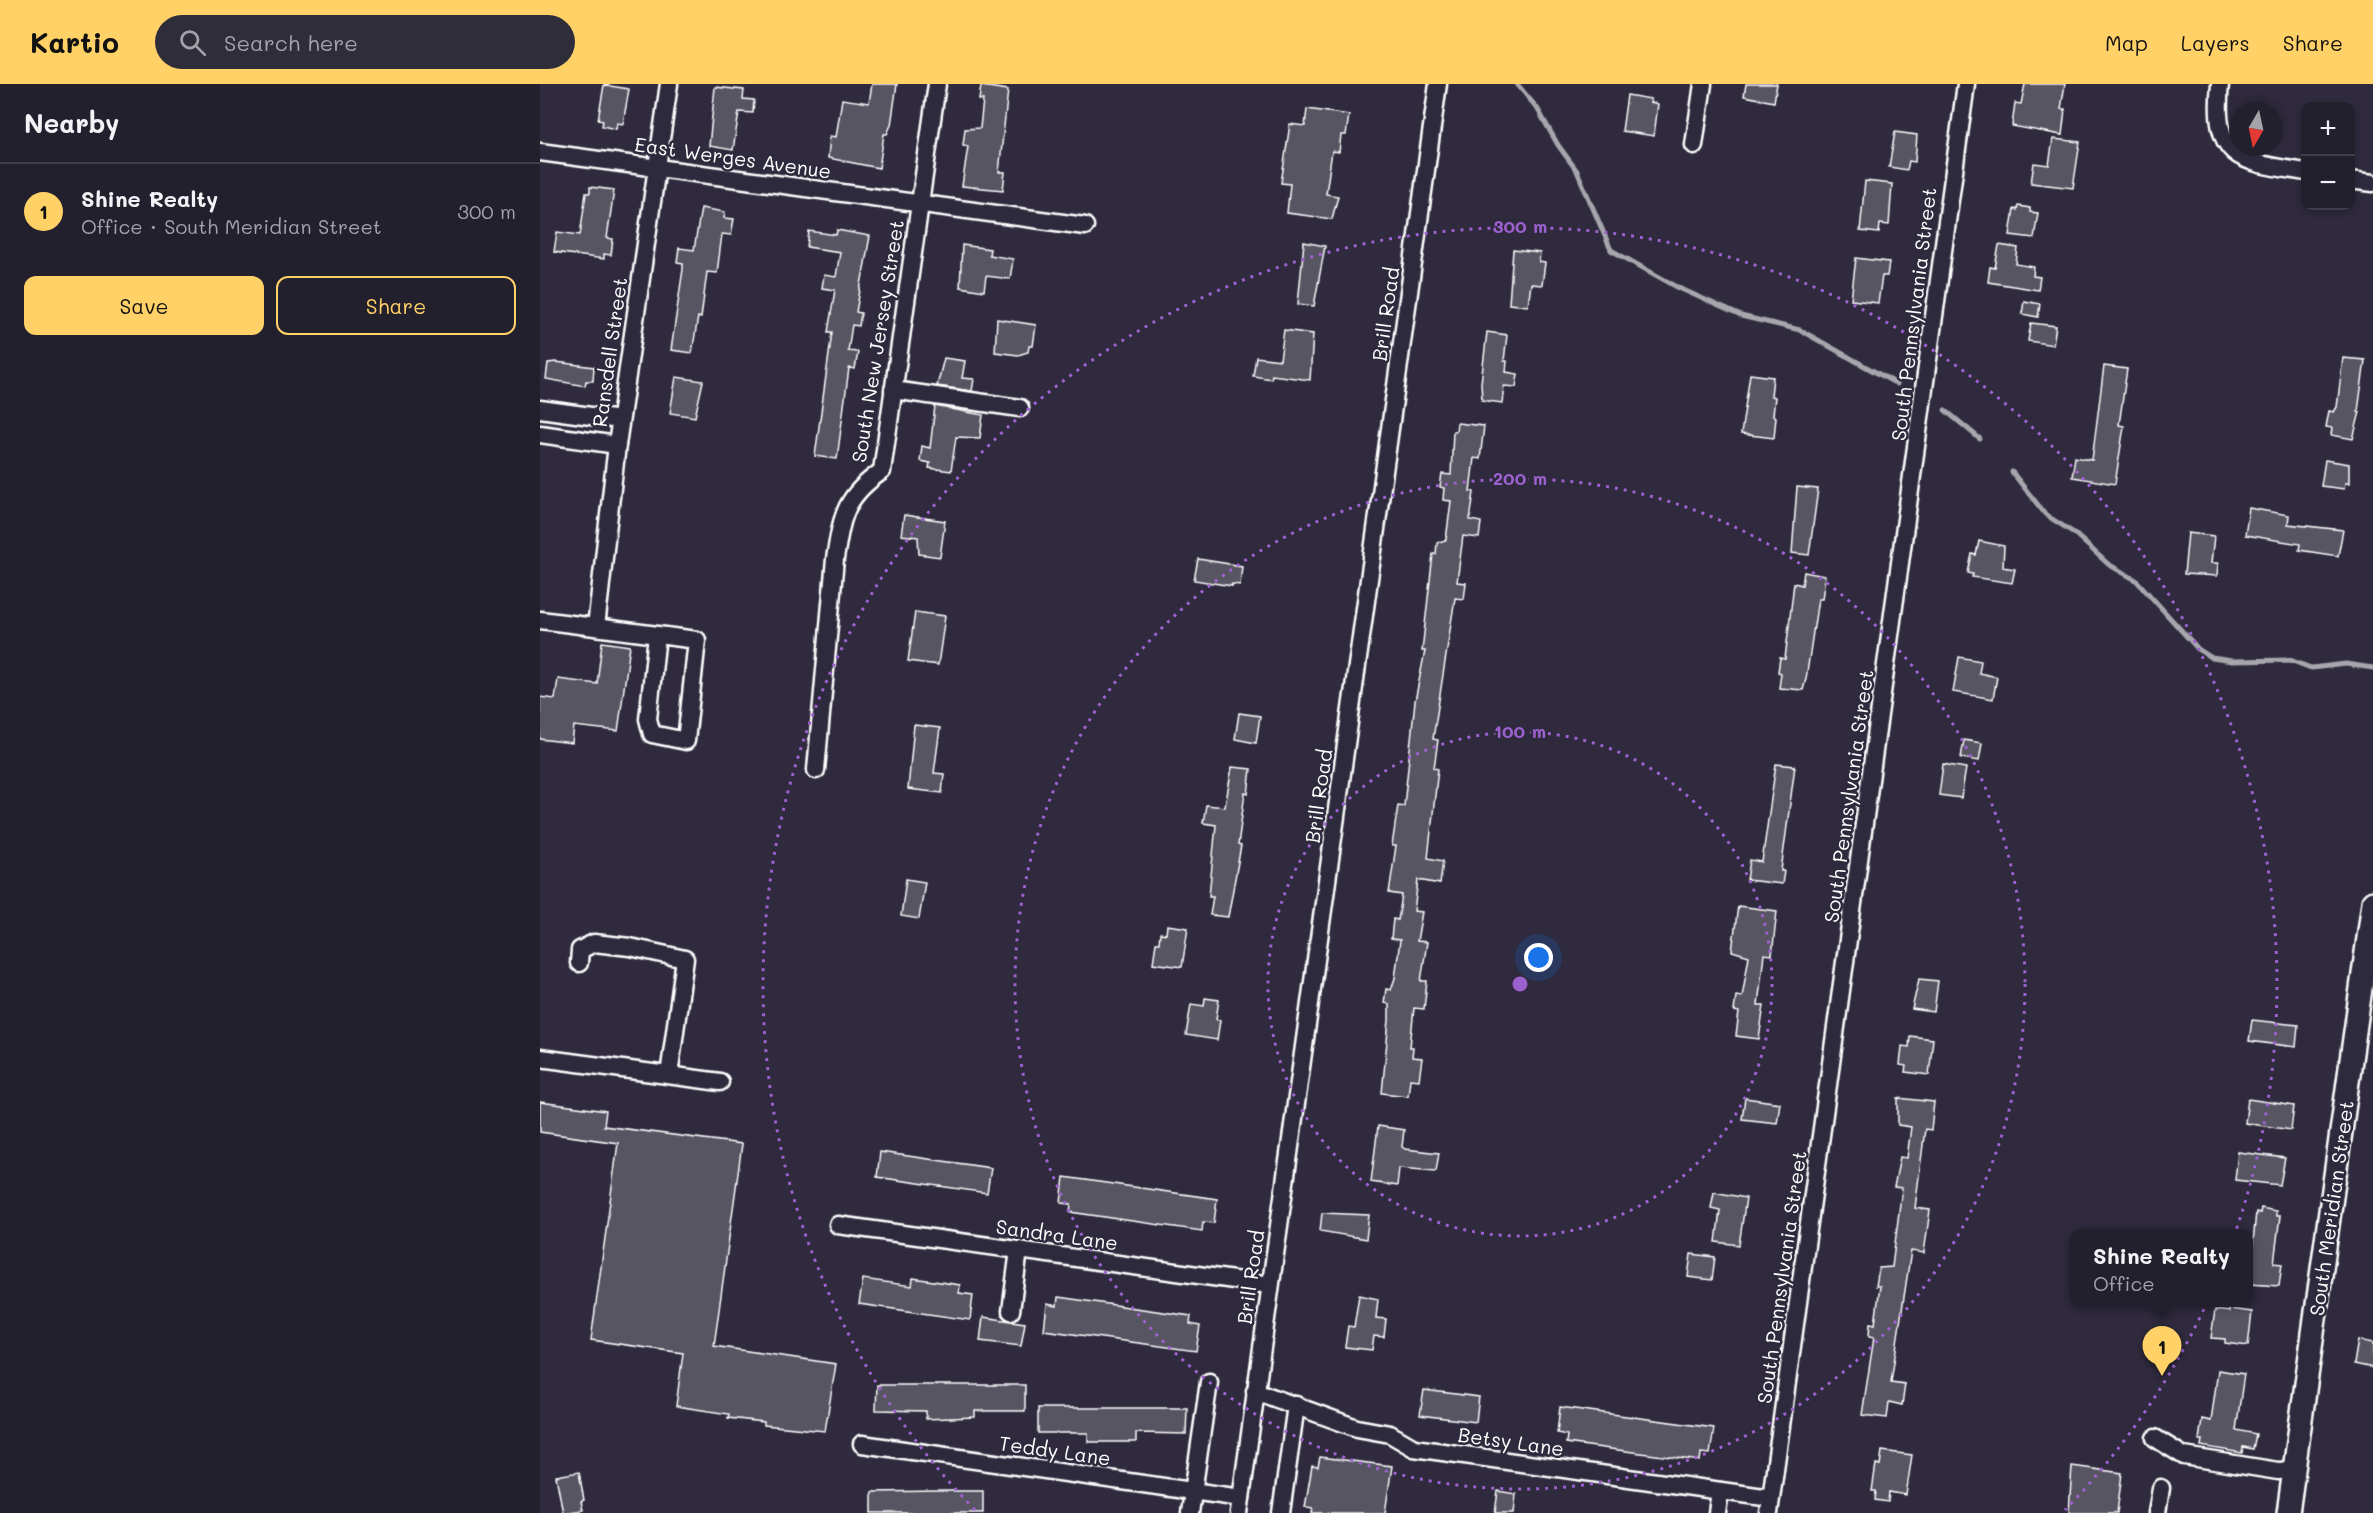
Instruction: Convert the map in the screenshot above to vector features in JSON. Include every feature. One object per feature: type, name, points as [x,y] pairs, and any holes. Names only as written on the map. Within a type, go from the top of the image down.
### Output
[{"type":"main road","name":"South Meridian Street","points":[[2288,1513],[2373,902]]},
{"type":"street","name":"Ransdell Street","points":[[596,627],[620,420],[669,84]]},
{"type":"street","name":"South New Jersey Street","points":[[816,770],[835,559],[840,527],[847,504],[865,482],[882,471],[937,84]]},
{"type":"street","name":"Brill Road","points":[[1240,1506],[1438,84]]},
{"type":"street","points":[[1694,146],[1703,84]]},
{"type":"street","name":"South Pennsylvania Street","points":[[1770,1506],[1966,84]]},
{"type":"street","points":[[2220,84],[2224,139],[2236,156],[2258,165],[2301,171]]},
{"type":"street","name":"East Werges Avenue","points":[[540,152],[1084,226]]},
{"type":"street","points":[[2355,181],[2373,183]]},
{"type":"street","points":[[893,390],[1020,408]]},
{"type":"street","points":[[540,408],[620,420]]},
{"type":"street","points":[[540,434],[617,445]]},
{"type":"street","points":[[540,620],[697,640],[686,741],[652,734],[648,719],[657,635]]},
{"type":"street","points":[[579,963],[580,950],[594,943],[630,947],[685,959],[669,1075]]},
{"type":"street","points":[[540,1058],[720,1082]]},
{"type":"street","name":"Sandra Lane","points":[[838,1225],[1270,1285]]},
{"type":"street","points":[[1011,1311],[1019,1250]]},
{"type":"street","points":[[1190,1513],[1209,1382]]},
{"type":"street","name":"Betsy Lane","points":[[1255,1391],[1357,1428],[1390,1434],[1414,1448],[1720,1491],[1770,1506]]},
{"type":"street","points":[[1281,1513],[1296,1405]]},
{"type":"street","points":[[2155,1438],[2184,1456],[2278,1471],[2294,1470]]},
{"type":"street","name":"Teddy Lane","points":[[862,1444],[1194,1492],[1240,1506]]},
{"type":"street","points":[[2157,1513],[2161,1488]]},
{"type":"street","points":[[1717,1513],[1720,1491]]},
{"type":"building","points":[[872,84],[897,84],[891,125],[887,134],[884,134],[879,168],[828,158],[830,136],[836,137],[842,99],[869,103]]},
{"type":"building","points":[[1746,84],[1777,84],[1774,102],[1744,96]]},
{"type":"building","points":[[2025,84],[2065,84],[2061,109],[2065,109],[2062,135],[2012,126],[2015,103],[2021,104]]},
{"type":"building","points":[[604,85],[629,89],[623,124],[617,123],[616,129],[602,126],[603,121],[598,120]]},
{"type":"building","points":[[981,86],[1008,90],[999,172],[1005,172],[1003,190],[962,186],[968,146],[963,145],[965,129],[980,128],[983,100],[979,100]]},
{"type":"building","points":[[715,87],[744,90],[743,99],[754,100],[753,113],[739,112],[733,150],[709,146]]},
{"type":"building","points":[[1627,95],[1651,99],[1650,102],[1658,104],[1654,136],[1622,131]]},
{"type":"building","points":[[1307,109],[1349,115],[1346,135],[1341,135],[1339,152],[1332,151],[1326,194],[1338,196],[1332,219],[1287,213],[1290,184],[1281,183],[1290,124],[1305,126]]},
{"type":"building","points":[[1895,132],[1917,135],[1915,162],[1909,161],[1907,170],[1889,167]]},
{"type":"building","points":[[2053,139],[2080,142],[2073,188],[2031,183],[2034,163],[2049,165]]},
{"type":"building","points":[[1865,181],[1892,184],[1889,225],[1880,224],[1879,233],[1860,231]]},
{"type":"building","points":[[590,187],[614,190],[607,238],[613,239],[611,255],[604,254],[604,259],[554,252],[557,232],[580,235],[586,193],[590,193]]},
{"type":"building","points":[[2018,206],[2030,208],[2030,212],[2038,213],[2034,238],[2010,235],[2014,209],[2017,210]]},
{"type":"building","points":[[701,208],[725,212],[724,218],[734,219],[731,235],[722,234],[717,273],[707,272],[701,318],[698,317],[692,353],[671,350],[683,269],[683,263],[677,262],[679,248],[694,250]]},
{"type":"building","points":[[837,230],[870,236],[856,312],[861,313],[859,326],[852,325],[848,351],[858,352],[855,369],[849,368],[837,459],[815,456],[832,332],[828,332],[835,290],[822,288],[824,275],[836,277],[840,252],[807,247],[809,231],[836,235]]},
{"type":"building","points":[[1304,242],[1325,246],[1314,306],[1298,304]]},
{"type":"building","points":[[962,245],[990,249],[989,255],[1013,259],[1010,279],[986,276],[984,291],[960,287]]},
{"type":"building","points":[[1999,245],[2018,248],[2016,264],[2034,267],[2033,276],[2040,277],[2038,290],[1988,282],[1990,267],[1995,268]]},
{"type":"building","points":[[1513,250],[1540,253],[1539,262],[1545,263],[1542,285],[1531,284],[1528,306],[1509,304]]},
{"type":"building","points":[[1856,258],[1889,262],[1887,276],[1882,276],[1878,303],[1851,300]]},
{"type":"building","points":[[2024,301],[2040,304],[2038,317],[2022,314]]},
{"type":"building","points":[[997,319],[1036,325],[1033,346],[1029,346],[1028,352],[1018,355],[995,352]]},
{"type":"building","points":[[2031,323],[2056,326],[2053,345],[2028,341]]},
{"type":"building","points":[[1284,330],[1313,334],[1310,380],[1272,375],[1271,379],[1253,376],[1256,357],[1280,360]]},
{"type":"building","points":[[1487,332],[1507,335],[1504,361],[1507,361],[1506,372],[1518,374],[1516,387],[1504,386],[1502,403],[1482,400],[1481,383]]},
{"type":"building","points":[[944,358],[965,361],[962,378],[974,379],[972,391],[937,386]]},
{"type":"building","points":[[2343,358],[2365,360],[2358,411],[2360,412],[2353,439],[2331,435],[2332,428],[2326,427],[2329,411],[2334,412],[2337,407]]},
{"type":"building","points":[[548,363],[594,367],[593,381],[586,381],[585,386],[546,379]]},
{"type":"building","points":[[2104,366],[2127,369],[2119,425],[2124,426],[2115,484],[2072,477],[2075,457],[2092,460]]},
{"type":"building","points":[[1750,374],[1773,377],[1771,396],[1775,397],[1773,416],[1776,417],[1774,438],[1741,434]]},
{"type":"building","points":[[676,377],[703,381],[695,417],[670,413]]},
{"type":"building","points":[[935,406],[983,415],[980,438],[956,437],[951,471],[929,468],[930,463],[920,461],[922,446],[930,448]]},
{"type":"building","points":[[1457,423],[1484,426],[1480,459],[1474,458],[1470,491],[1474,492],[1470,520],[1481,522],[1479,538],[1463,536],[1457,582],[1466,583],[1464,599],[1455,598],[1433,739],[1438,740],[1434,768],[1438,769],[1428,858],[1443,861],[1440,884],[1418,880],[1414,911],[1422,912],[1417,941],[1427,942],[1421,981],[1427,981],[1424,1009],[1414,1008],[1410,1047],[1413,1047],[1412,1057],[1422,1058],[1419,1080],[1410,1079],[1408,1096],[1382,1093],[1389,1020],[1389,1004],[1384,1003],[1386,989],[1391,990],[1395,978],[1400,940],[1391,939],[1393,919],[1398,920],[1402,895],[1389,893],[1396,846],[1392,846],[1398,805],[1404,806],[1415,701],[1425,651],[1422,651],[1433,554],[1436,554],[1437,543],[1446,540],[1451,501],[1443,500],[1444,488],[1440,487],[1442,474],[1451,475],[1453,431],[1456,431]]},
{"type":"building","points":[[2325,460],[2349,464],[2349,483],[2345,483],[2344,489],[2321,486]]},
{"type":"building","points":[[1797,487],[1818,489],[1809,555],[1792,553]]},
{"type":"building","points":[[2249,508],[2289,515],[2288,524],[2343,530],[2338,556],[2299,550],[2300,544],[2245,535]]},
{"type":"building","points":[[904,515],[945,521],[940,557],[919,554],[918,537],[901,535]]},
{"type":"building","points":[[2188,533],[2214,536],[2211,563],[2218,563],[2217,576],[2184,574]]},
{"type":"building","points":[[1979,541],[2004,546],[2003,567],[2015,569],[2012,583],[1972,577],[1973,574],[1968,573],[1972,554],[1976,555]]},
{"type":"building","points":[[1198,559],[1242,566],[1240,585],[1232,584],[1232,586],[1194,580]]},
{"type":"building","points":[[1804,572],[1825,576],[1822,599],[1818,599],[1806,679],[1803,690],[1779,688],[1780,658],[1785,659],[1794,583],[1802,585]]},
{"type":"building","points":[[915,612],[945,616],[938,665],[908,661]]},
{"type":"building","points":[[602,642],[630,646],[618,731],[574,726],[572,743],[540,739],[540,697],[555,699],[558,679],[597,684]]},
{"type":"building","points":[[1959,657],[1981,661],[1979,673],[1997,677],[1993,699],[1953,692]]},
{"type":"building","points":[[1239,713],[1260,716],[1256,743],[1235,739]]},
{"type":"building","points":[[914,725],[940,728],[934,773],[944,774],[942,793],[908,789]]},
{"type":"building","points":[[1964,740],[1982,743],[1979,761],[1961,758]]},
{"type":"building","points":[[1776,764],[1795,766],[1781,871],[1784,871],[1782,884],[1747,880],[1750,860],[1762,862]]},
{"type":"building","points":[[1943,764],[1966,768],[1961,798],[1939,795]]},
{"type":"building","points":[[1232,767],[1251,769],[1248,794],[1245,793],[1238,845],[1241,846],[1228,917],[1210,915],[1213,896],[1209,896],[1216,825],[1203,823],[1206,805],[1225,807]]},
{"type":"building","points":[[906,879],[925,882],[919,919],[901,916]]},
{"type":"building","points":[[1738,906],[1777,911],[1772,955],[1764,954],[1758,1005],[1764,1005],[1759,1039],[1736,1036],[1739,1012],[1734,1011],[1736,996],[1742,997],[1749,956],[1732,951]]},
{"type":"building","points":[[1167,925],[1188,928],[1182,967],[1153,963],[1156,943],[1159,943],[1160,933],[1166,934]]},
{"type":"building","points":[[1919,979],[1938,981],[1934,1012],[1912,1009]]},
{"type":"building","points":[[1205,998],[1219,1000],[1216,1019],[1220,1020],[1217,1040],[1186,1035],[1191,1004],[1204,1006]]},
{"type":"building","points":[[2252,1020],[2298,1025],[2296,1047],[2249,1041]]},
{"type":"building","points":[[1910,1036],[1933,1039],[1929,1075],[1905,1072],[1906,1066],[1900,1065],[1902,1046],[1909,1047]]},
{"type":"building","points":[[1745,1098],[1780,1103],[1777,1123],[1742,1119]]},
{"type":"building","points":[[1898,1098],[1934,1102],[1931,1130],[1925,1129],[1915,1208],[1930,1210],[1924,1253],[1911,1251],[1891,1382],[1905,1384],[1902,1405],[1889,1402],[1887,1418],[1862,1415],[1874,1337],[1869,1336],[1870,1323],[1875,1324],[1880,1286],[1876,1286],[1879,1268],[1892,1267],[1902,1188],[1894,1187],[1900,1157],[1907,1158],[1911,1127],[1898,1125]]},
{"type":"building","points":[[2248,1099],[2294,1106],[2291,1130],[2245,1123]]},
{"type":"building","points":[[540,1102],[606,1111],[604,1126],[742,1144],[714,1346],[836,1364],[825,1431],[764,1425],[764,1422],[728,1418],[729,1414],[676,1406],[683,1353],[591,1340],[618,1143],[540,1132]]},
{"type":"building","points":[[1378,1126],[1404,1130],[1402,1147],[1405,1149],[1439,1153],[1436,1171],[1399,1168],[1397,1186],[1371,1182]]},
{"type":"building","points":[[880,1152],[991,1168],[987,1193],[877,1177]]},
{"type":"building","points":[[2238,1152],[2285,1158],[2280,1185],[2235,1180]]},
{"type":"building","points":[[1064,1177],[1217,1199],[1214,1223],[1203,1222],[1202,1231],[1070,1212],[1071,1204],[1061,1203]]},
{"type":"building","points":[[1714,1192],[1746,1198],[1739,1245],[1716,1242],[1720,1210],[1711,1208]]},
{"type":"building","points":[[2261,1208],[2276,1211],[2276,1216],[2280,1216],[2274,1263],[2282,1264],[2279,1286],[2253,1284],[2256,1212],[2260,1213]]},
{"type":"building","points":[[1322,1213],[1369,1215],[1366,1239],[1320,1231]]},
{"type":"building","points":[[1691,1254],[1715,1257],[1712,1280],[1688,1277]]},
{"type":"building","points":[[913,1278],[960,1285],[959,1293],[973,1295],[970,1320],[859,1304],[863,1279],[912,1286]]},
{"type":"building","points":[[1359,1295],[1378,1299],[1376,1318],[1386,1319],[1384,1337],[1374,1336],[1372,1350],[1345,1347],[1348,1326],[1354,1327]]},
{"type":"building","points":[[1058,1297],[1191,1316],[1190,1324],[1200,1326],[1196,1351],[1044,1330],[1047,1304],[1057,1306]]},
{"type":"building","points":[[2229,1309],[2252,1312],[2248,1346],[2225,1343],[2225,1339],[2211,1338],[2215,1310],[2229,1312]]},
{"type":"building","points":[[983,1317],[1025,1323],[1021,1346],[980,1341]]},
{"type":"building","points":[[2358,1340],[2373,1343],[2373,1368],[2354,1364]]},
{"type":"building","points":[[2218,1370],[2244,1374],[2236,1430],[2256,1434],[2253,1449],[2243,1447],[2242,1453],[2201,1446],[2202,1440],[2199,1440],[2202,1419],[2211,1421]]},
{"type":"building","points":[[877,1385],[1025,1385],[1025,1411],[975,1411],[975,1417],[926,1419],[926,1411],[876,1410]]},
{"type":"building","points":[[1424,1390],[1479,1397],[1476,1422],[1420,1415]]},
{"type":"building","points":[[1560,1407],[1714,1428],[1710,1454],[1701,1453],[1700,1461],[1566,1443],[1567,1435],[1557,1433]]},
{"type":"building","points":[[1038,1408],[1187,1408],[1186,1434],[1136,1433],[1136,1442],[1088,1442],[1088,1433],[1038,1433]]},
{"type":"building","points":[[1882,1451],[1912,1455],[1906,1495],[1889,1492],[1888,1502],[1875,1500],[1876,1491],[1872,1491],[1876,1464],[1880,1465]]},
{"type":"building","points":[[1320,1457],[1392,1466],[1385,1513],[1312,1513],[1313,1508],[1305,1507],[1312,1466],[1318,1467]]},
{"type":"building","points":[[2072,1466],[2122,1473],[2117,1513],[2069,1513]]},
{"type":"building","points":[[579,1472],[584,1500],[581,1501],[583,1510],[563,1513],[556,1476]]},
{"type":"building","points":[[983,1491],[983,1513],[872,1513],[872,1492]]},
{"type":"building","points":[[1498,1491],[1516,1494],[1514,1513],[1495,1513]]},
{"type":"waterway","points":[[1517,84],[1537,108],[1558,145],[1577,171],[1611,250],[1679,288],[1741,316],[1800,330],[1897,384]]},
{"type":"waterway","points":[[1945,410],[1980,439]]},
{"type":"waterway","points":[[2012,472],[2046,515],[2074,533],[2108,564],[2136,580],[2198,649],[2212,658],[2232,661],[2290,660],[2311,668],[2346,664],[2373,668]]},
{"type":"place","name":"Shine Realty","points":[[2162,1376]]}]
